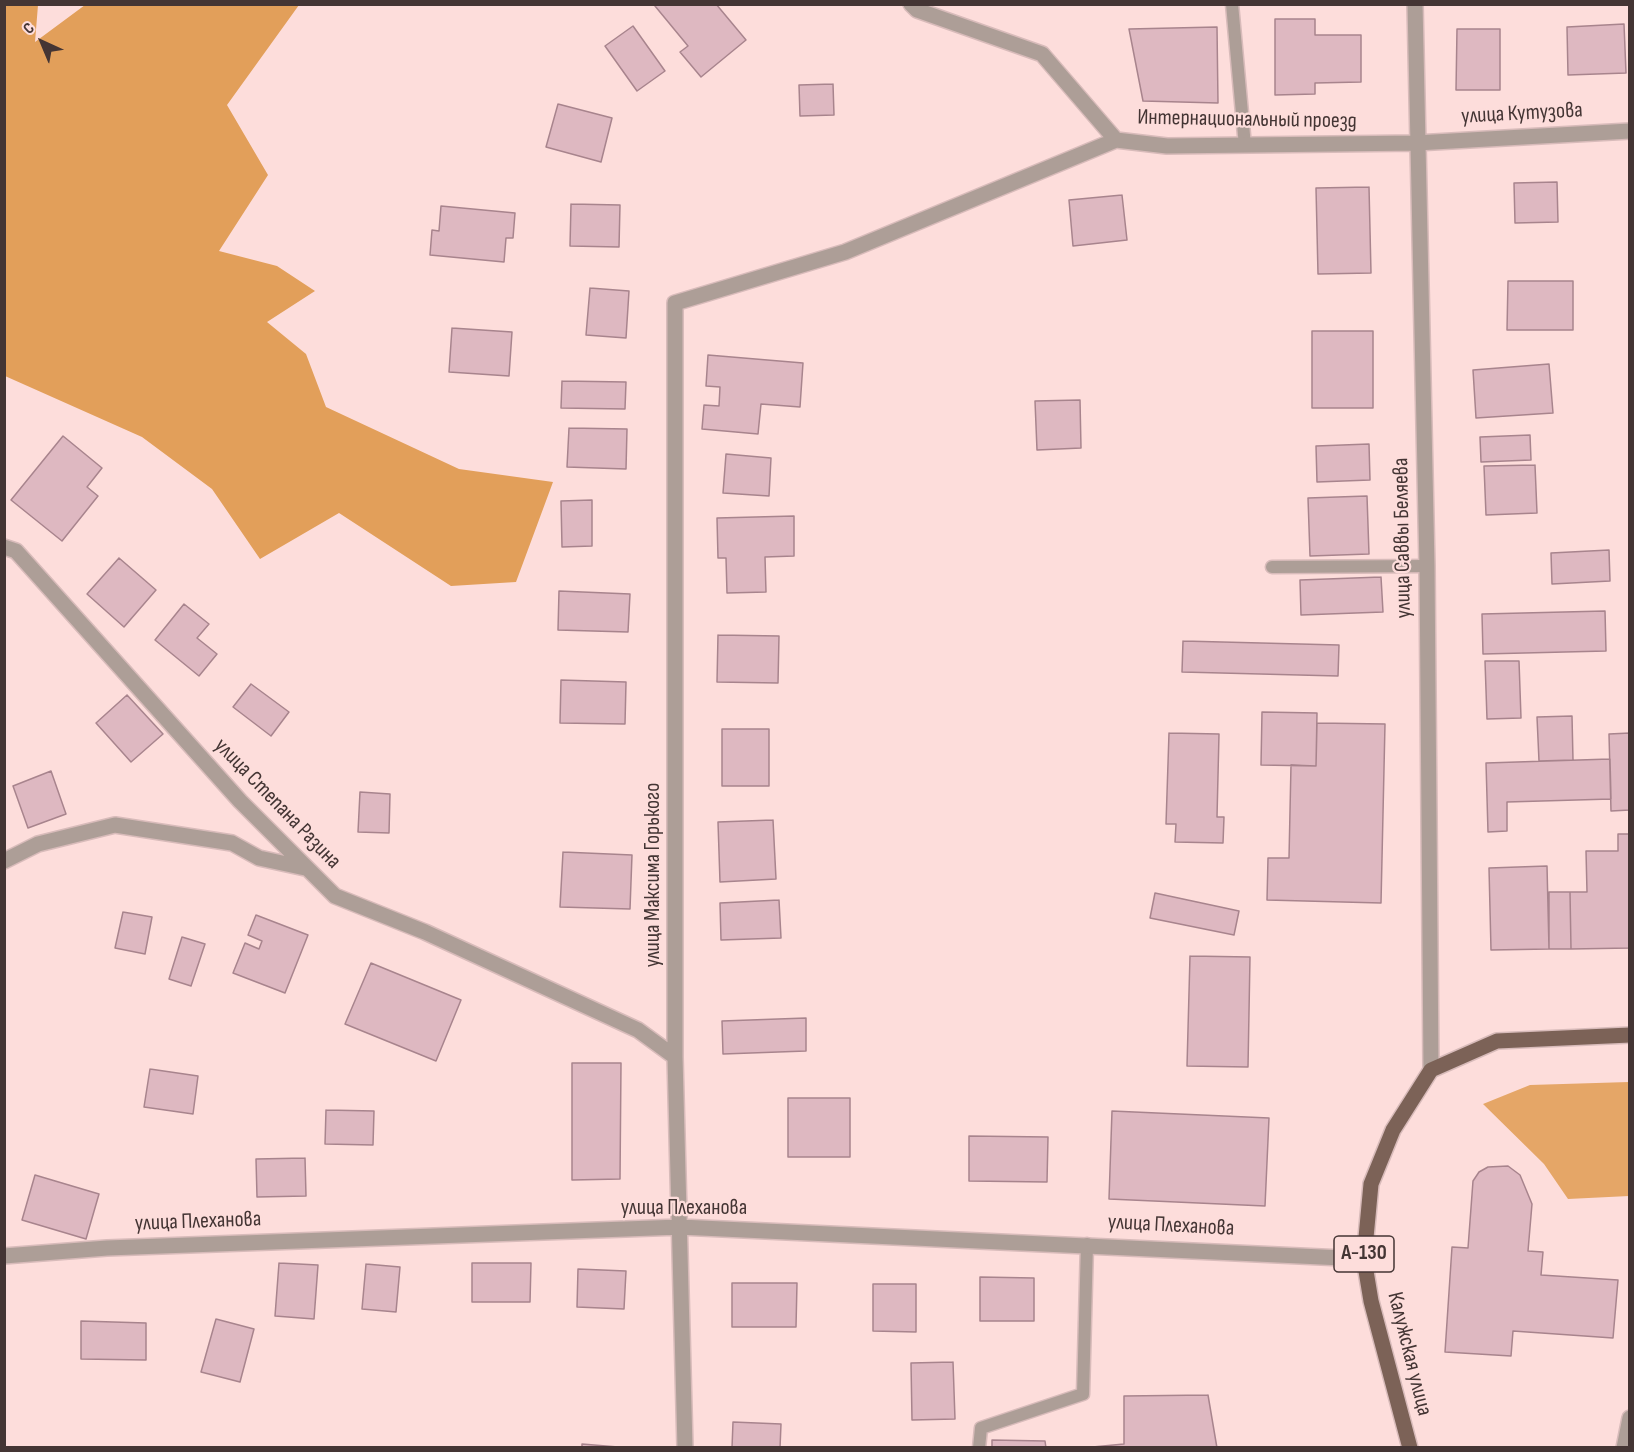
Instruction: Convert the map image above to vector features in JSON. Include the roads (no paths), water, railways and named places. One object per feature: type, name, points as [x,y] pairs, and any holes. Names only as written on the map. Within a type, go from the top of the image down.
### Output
[{"type":"main road","points":[[1431,1070],[1497,1041],[1629,1035]]},
{"type":"main road","name":"Калужская улица","points":[[1410,1448],[1371,1301],[1364,1259],[1371,1185],[1393,1130],[1431,1070]]},
{"type":"street","name":"Интернациональный проезд","points":[[911,4],[917,10],[1042,54],[1116,140],[1167,146],[1416,143]]},
{"type":"street","name":"улица Саввы Беляева","points":[[1414,4],[1427,566],[1431,1070]]},
{"type":"street","name":"улица Кутузова","points":[[1416,143],[1629,130]]},
{"type":"street","name":"улица Максима Горького","points":[[685,1448],[675,1057],[675,303],[845,252],[1116,140]]},
{"type":"street","name":"улица Степана Разина","points":[[4,548],[16,551],[240,801],[304,868],[335,896],[425,932],[638,1030],[675,1057]]},
{"type":"street","points":[[4,861],[38,844],[115,825],[232,843],[259,858],[304,868]]},
{"type":"street","name":"улица Плеханова","points":[[4,1256],[107,1248],[680,1227],[1086,1244],[1364,1259]]},
{"type":"street","points":[[1624,1448],[1629,1418]]},
{"type":"lane","points":[[1232,4],[1245,146]]},
{"type":"lane","points":[[1272,567],[1427,566]]},
{"type":"lane","points":[[979,1448],[981,1428],[1083,1394],[1086,1244]]}]
